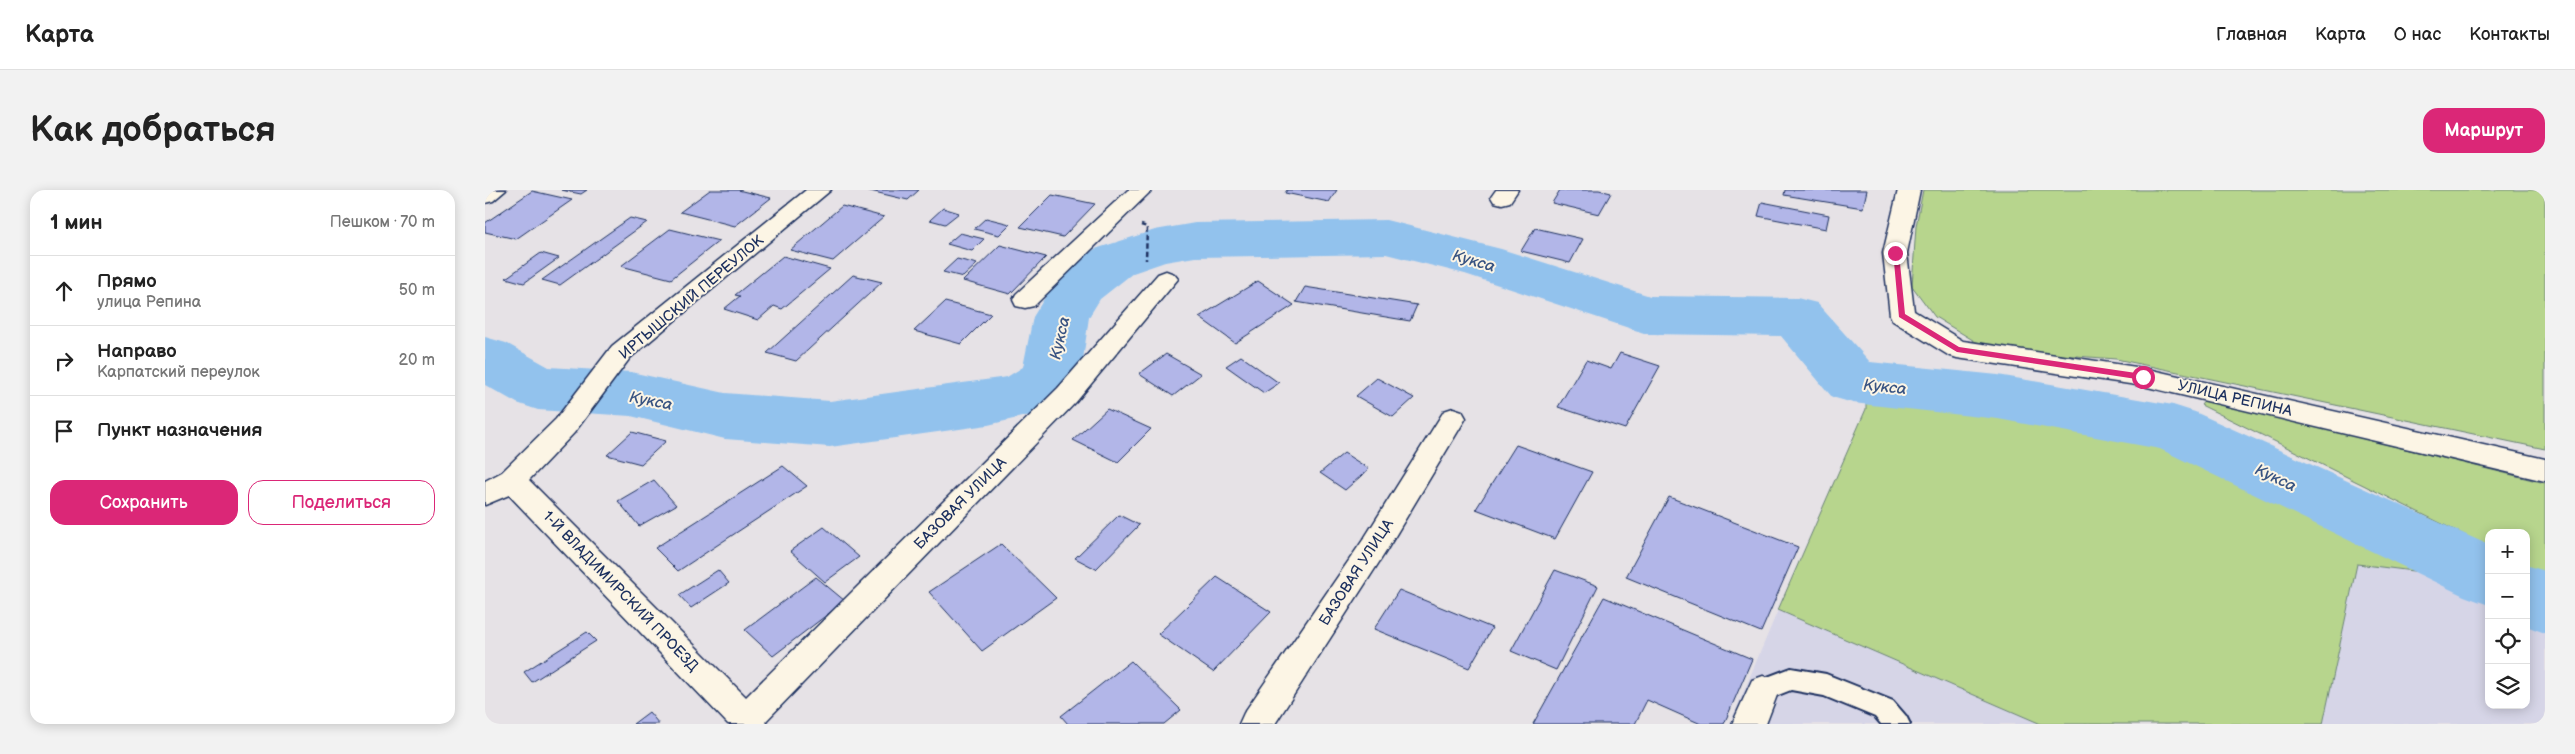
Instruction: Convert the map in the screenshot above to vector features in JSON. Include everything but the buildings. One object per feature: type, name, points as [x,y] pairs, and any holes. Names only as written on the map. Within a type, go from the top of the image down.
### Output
[{"type":"street","points":[[485,196],[495,190]]},
{"type":"street","name":"ИРТЫШСКИЙ ПЕРЕУЛОК","points":[[512,480],[565,426],[621,352],[820,190]]},
{"type":"street","points":[[1025,300],[1141,190]]},
{"type":"street","name":"УЛИЦА РЕПИНА","points":[[1909,190],[1895,253],[1902,315],[1957,349],[2143,377],[2545,470]]},
{"type":"street","name":"БАЗОВАЯ УЛИЦА","points":[[748,722],[1067,395],[1156,271]]},
{"type":"street","name":"БАЗОВАЯ УЛИЦА","points":[[1256,724],[1375,545],[1453,418]]},
{"type":"street","points":[[485,494],[512,480]]},
{"type":"street","name":"1-Й ВЛАДИМИРСКИЙ ПРОЕЗД","points":[[512,480],[748,722]]},
{"type":"street","points":[[1749,724],[1763,690]]},
{"type":"lane","points":[[1763,690],[1791,679],[1825,685],[1884,709],[1897,724]]},
{"type":"path","points":[[1145,241],[1156,271]]},
{"type":"shaded area","points":[[2357,564],[2445,575],[2485,590],[2485,709],[2530,709],[2530,607],[2545,613],[2545,724],[2323,724]]},
{"type":"shaded area","points":[[1778,610],[2041,724],[1730,724]]},
{"type":"green space","points":[[1923,190],[2545,190],[2545,449],[2116,359],[2035,353],[1976,342],[1935,317],[1912,286],[1916,226]]},
{"type":"green space","points":[[2205,400],[2545,483],[2545,576],[2530,568],[2530,529],[2485,529],[2485,545],[2201,405]]},
{"type":"green space","points":[[1866,403],[2004,405],[2172,432],[2349,514],[2445,575],[2357,564],[2323,724],[2041,724],[1778,610],[1866,409]]},
{"type":"waterway","name":"Кукса","points":[[485,358],[538,388],[631,394],[725,416],[830,424],[988,403],[1021,397],[1038,388],[1051,374],[1061,317],[1079,287],[1114,261],[1155,247],[1195,240],[1386,237],[1482,261],[1647,315],[1797,317],[1853,382],[1998,397],[2173,428],[2485,574]]},
{"type":"waterway","name":"Кукса","points":[[2530,596],[2545,603]]},
{"type":"route","points":[[1895,253],[1902,315],[1957,349],[2143,377]]}]
